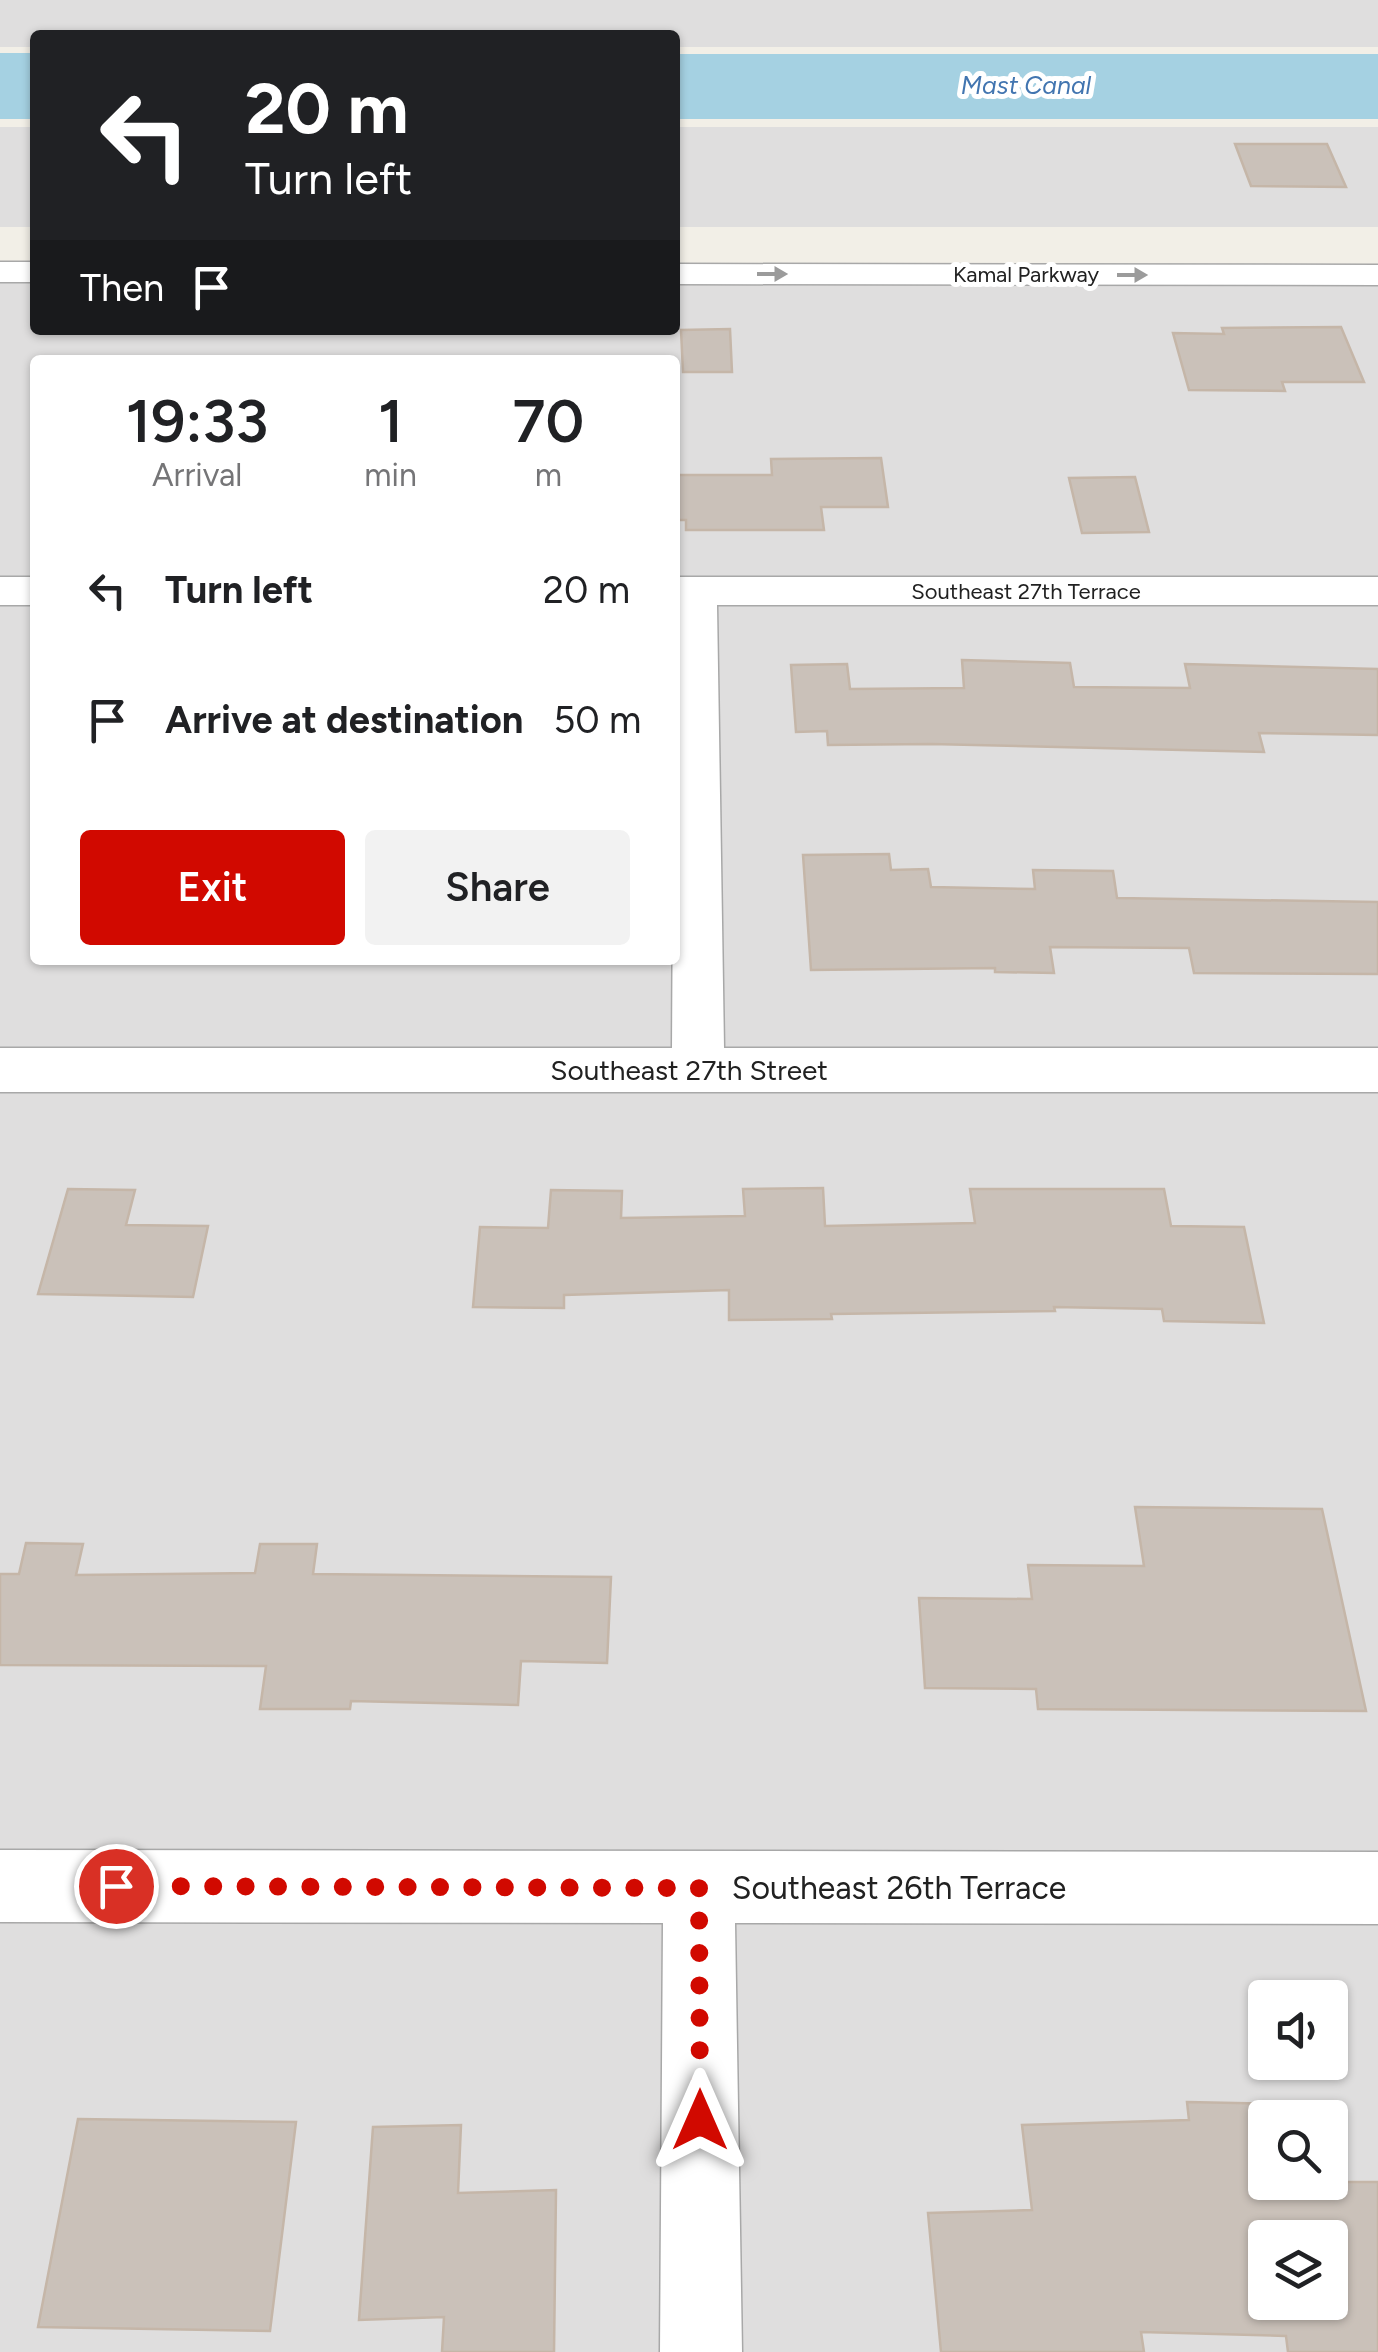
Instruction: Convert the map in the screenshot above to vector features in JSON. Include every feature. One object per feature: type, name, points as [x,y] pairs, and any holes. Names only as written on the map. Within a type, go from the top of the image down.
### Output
[{"type":"street","points":[[0,272],[30,272]]},
{"type":"street","name":"Kamal Parkway","points":[[680,274],[1378,275]]},
{"type":"street","points":[[0,591],[30,591]]},
{"type":"street","points":[[685,591],[698,1070]]},
{"type":"street","name":"Southeast 27th Terrace","points":[[685,591],[1378,591]]},
{"type":"street","name":"Southeast 27th Street","points":[[0,1070],[1378,1070]]},
{"type":"street","name":"Southeast 26th Terrace","points":[[0,1886],[1378,1888]]},
{"type":"street","points":[[699,1888],[701,2352]]},
{"type":"shaded area","points":[[0,0],[1378,0],[1378,47],[680,47],[680,30],[30,30],[30,47],[0,47]]},
{"type":"shaded area","points":[[0,127],[30,127],[30,227],[0,227]]},
{"type":"shaded area","points":[[680,127],[1378,127],[1378,227],[680,227]]},
{"type":"shaded area","points":[[0,283],[30,283],[30,335],[680,335],[680,285],[1378,286],[1378,2352],[0,2352]]},
{"type":"water","points":[[0,53],[30,53],[30,119],[0,119]]},
{"type":"water","name":"Mast Canal","points":[[680,54],[1378,54],[1378,119],[680,119]]},
{"type":"building","points":[[1235,144],[1327,144],[1346,187],[1251,186]]},
{"type":"building","points":[[1341,327],[1364,382],[1282,382],[1285,391],[1189,390],[1173,333],[1224,334],[1222,328]]},
{"type":"building","points":[[730,329],[732,372],[683,372],[681,330]]},
{"type":"building","points":[[881,458],[888,507],[821,507],[824,530],[686,530],[686,520],[680,520],[680,475],[772,475],[771,459]]},
{"type":"building","points":[[1135,477],[1149,532],[1082,533],[1069,478]]},
{"type":"building","points":[[962,660],[1070,663],[1074,687],[1190,688],[1185,664],[1378,669],[1378,735],[1259,733],[1264,752],[828,745],[827,731],[796,732],[791,665],[847,664],[850,689],[964,688]]},
{"type":"building","points":[[889,854],[891,870],[928,869],[931,887],[1035,889],[1033,870],[1113,871],[1117,898],[1378,902],[1378,974],[1194,973],[1189,948],[1050,947],[1054,973],[995,972],[995,968],[811,970],[803,855]]},
{"type":"building","points":[[823,1188],[825,1226],[975,1223],[970,1189],[1164,1189],[1171,1226],[1244,1227],[1264,1323],[1164,1321],[1162,1309],[1054,1307],[1055,1311],[831,1314],[832,1319],[729,1320],[729,1290],[564,1295],[564,1308],[473,1307],[480,1227],[548,1228],[551,1190],[622,1191],[621,1218],[745,1216],[743,1189]]},
{"type":"building","points":[[68,1189],[135,1190],[126,1225],[208,1226],[193,1297],[38,1294]]},
{"type":"building","points":[[1135,1507],[1322,1509],[1366,1711],[1038,1709],[1036,1689],[925,1688],[919,1598],[1032,1599],[1028,1565],[1144,1566]]},
{"type":"building","points":[[26,1543],[83,1544],[76,1575],[255,1573],[260,1544],[317,1544],[313,1574],[611,1577],[607,1663],[521,1661],[518,1705],[351,1701],[350,1709],[260,1709],[266,1666],[0,1665],[0,1574],[19,1574]]},
{"type":"building","points":[[1187,2102],[1248,2103],[1248,2200],[1348,2200],[1348,2182],[1378,2182],[1378,2352],[1288,2352],[1286,2336],[1141,2332],[1144,2352],[941,2352],[928,2213],[1032,2210],[1022,2125],[1189,2120]]},
{"type":"building","points":[[78,2119],[296,2122],[270,2331],[38,2327]]},
{"type":"building","points":[[461,2125],[458,2193],[556,2190],[554,2352],[442,2352],[444,2317],[359,2320],[373,2127]]},
{"type":"route","points":[[116,1886],[699,1888],[700,2120]]}]
